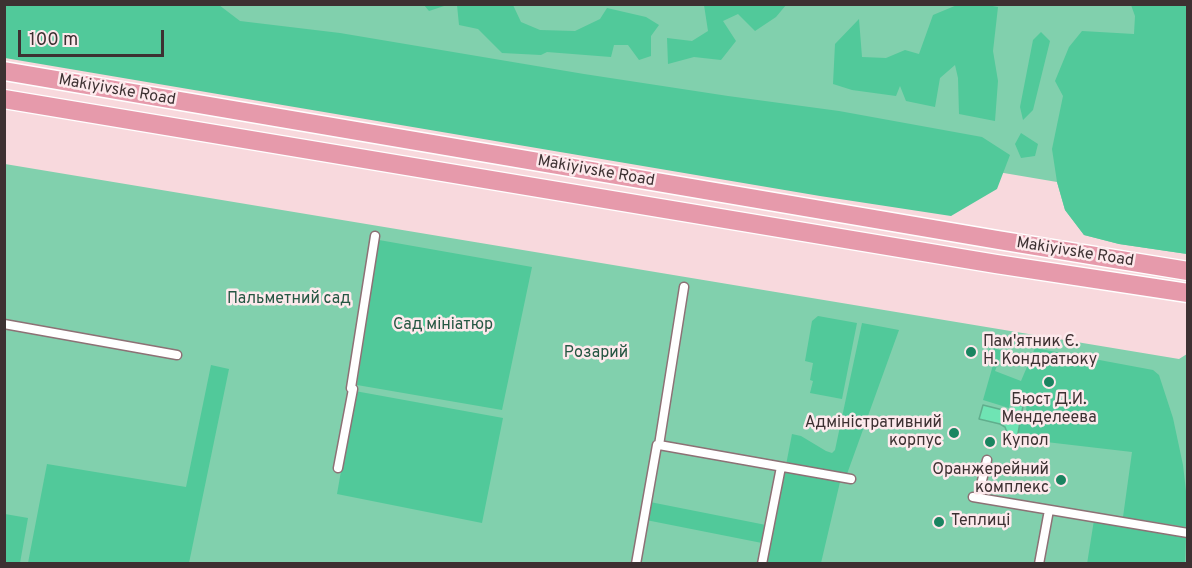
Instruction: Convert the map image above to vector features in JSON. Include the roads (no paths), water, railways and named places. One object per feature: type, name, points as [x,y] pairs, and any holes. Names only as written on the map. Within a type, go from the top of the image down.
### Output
[{"type":"main road","name":"Makiyivske Road","points":[[4,71],[1188,271]]},
{"type":"main road","name":"Makiyivske Road","points":[[4,99],[996,264],[1188,293]]},
{"type":"street","points":[[338,468],[375,236]]},
{"type":"street","points":[[684,287],[659,445],[851,479]]},
{"type":"street","points":[[4,324],[177,355]]},
{"type":"street","points":[[636,564],[657,445]]},
{"type":"street","points":[[987,460],[975,497],[1188,533]]},
{"type":"street","points":[[762,564],[781,467]]},
{"type":"street","points":[[1039,564],[1049,510]]},
{"type":"place","name":"Пам'ятник Є. Н. Кондратюку","points":[[971,352]]},
{"type":"place","name":"Бюст Д.И. Менделеева","points":[[1049,382]]},
{"type":"place","name":"Адміністративний корпус","points":[[954,433]]},
{"type":"place","name":"Купол","points":[[990,442]]},
{"type":"place","name":"Оранжерейний комплекс","points":[[1061,480]]},
{"type":"place","name":"Теплиці","points":[[939,522]]},
{"type":"park label","name":"Пальметний сад","points":[[289,300]]},
{"type":"park label","name":"Сад мініатюр","points":[[443,326]]},
{"type":"park label","name":"Розарий","points":[[596,354]]}]
